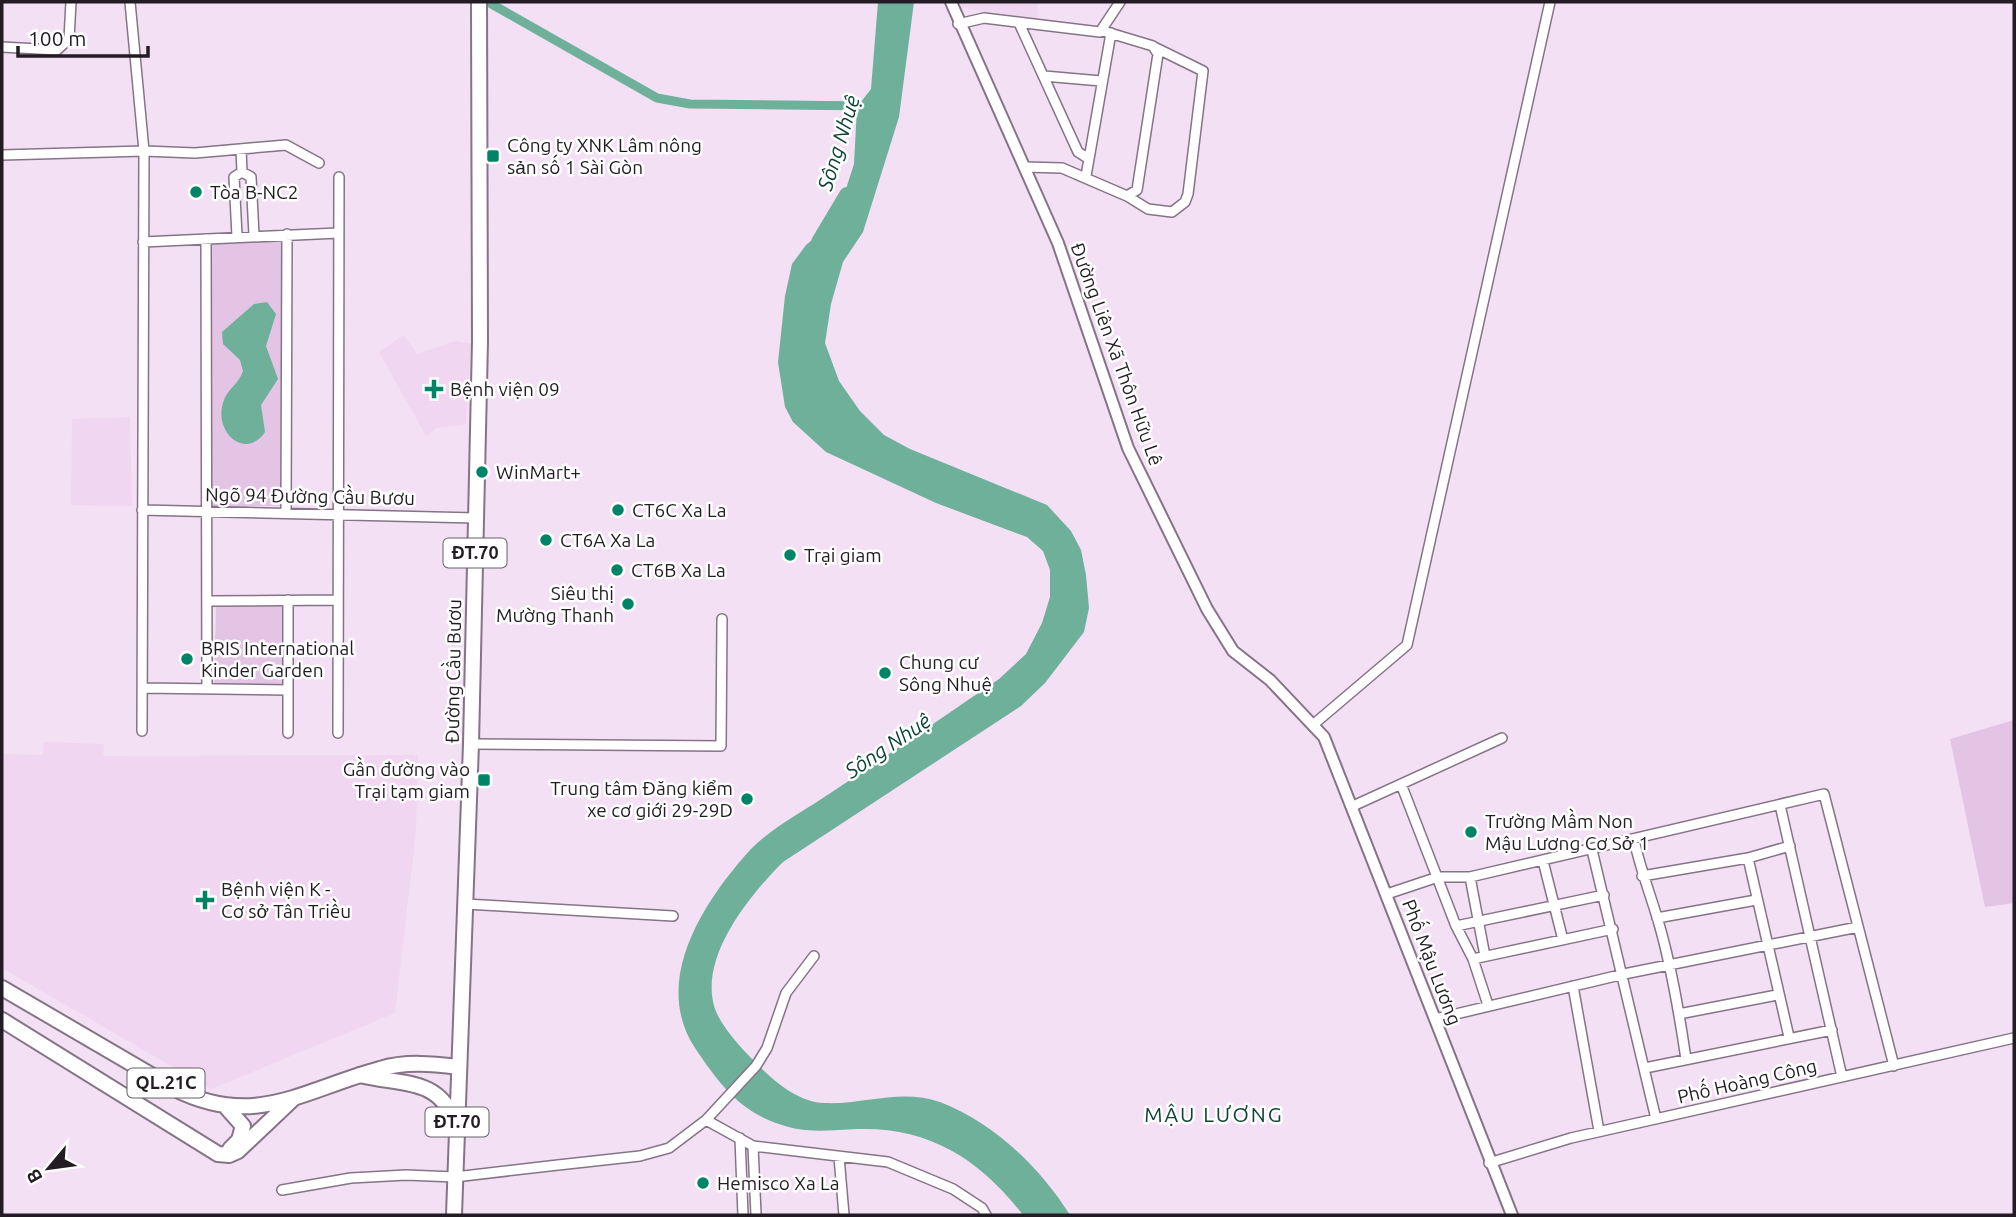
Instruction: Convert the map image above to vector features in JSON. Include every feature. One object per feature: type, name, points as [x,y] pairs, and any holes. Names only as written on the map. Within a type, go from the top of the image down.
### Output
[{"type":"main road","name":"Đường Cầu Bươu","points":[[455,1177],[471,744],[480,341],[480,2]]},
{"type":"main road","name":"QL.21C","points":[[2,988],[175,1089],[203,1102],[227,1108],[244,1108],[295,1097]]},
{"type":"main road","points":[[2,1020],[223,1154],[238,1151],[295,1097],[382,1068],[421,1063],[459,1067]]},
{"type":"main road","points":[[360,1075],[431,1090],[446,1102],[457,1131]]},
{"type":"main road","points":[[223,1154],[239,1140],[243,1126],[227,1108]]},
{"type":"main road","name":"ĐT.70","points":[[454,1215],[455,1177]]},
{"type":"street","points":[[2,47],[57,50],[69,39],[71,2]]},
{"type":"street","points":[[130,2],[145,150],[142,731]]},
{"type":"street","name":"Đường Liên Xã Thôn Hữu Lê","points":[[951,2],[958,24],[1058,243],[1128,449],[1207,609],[1233,651],[1270,680],[1314,724]]},
{"type":"street","points":[[1086,176],[1107,32],[1120,2]]},
{"type":"street","points":[[1314,724],[1406,645],[1550,2]]},
{"type":"street","points":[[958,24],[984,18],[1107,32],[1153,46],[1203,71],[1188,194],[1185,202],[1172,212],[1148,209],[1086,176],[1052,167],[1024,167]]},
{"type":"street","points":[[1019,23],[1078,152],[1089,159]]},
{"type":"street","points":[[1127,196],[1137,190],[1158,58],[1153,46]]},
{"type":"street","points":[[1044,76],[1101,81]]},
{"type":"street","points":[[2,155],[145,150],[195,153],[286,145],[319,163]]},
{"type":"street","points":[[241,149],[242,172]]},
{"type":"street","points":[[242,172],[251,177],[254,235]]},
{"type":"street","points":[[237,236],[234,177],[242,172]]},
{"type":"street","points":[[338,733],[339,177]]},
{"type":"street","points":[[143,242],[338,233]]},
{"type":"street","points":[[286,513],[287,234]]},
{"type":"street","points":[[206,239],[208,688]]},
{"type":"street","name":"Ngõ 94 Đường Cầu Bươu","points":[[142,509],[476,518]]},
{"type":"street","points":[[288,600],[288,733]]},
{"type":"street","points":[[209,601],[338,600]]},
{"type":"street","points":[[471,744],[721,746],[722,619]]},
{"type":"street","points":[[142,688],[288,690]]},
{"type":"street","name":"Phố Mậu Lương","points":[[1314,724],[1324,737],[1353,806],[1511,1215]]},
{"type":"street","points":[[1353,806],[1502,738]]},
{"type":"street","points":[[1401,783],[1456,926],[1473,959],[1488,1005]]},
{"type":"street","points":[[1387,894],[1438,877],[1470,877],[1824,794],[1894,1066]]},
{"type":"street","points":[[1780,804],[1842,1077]]},
{"type":"street","points":[[1634,840],[1642,876],[1657,918],[1679,1014],[1686,1059]]},
{"type":"street","points":[[1642,876],[1748,858],[1790,846]]},
{"type":"street","points":[[1592,850],[1613,929],[1656,1119]]},
{"type":"street","points":[[1748,858],[1777,995],[1789,1037]]},
{"type":"street","points":[[1543,861],[1563,940]]},
{"type":"street","points":[[1470,877],[1485,956]]},
{"type":"street","points":[[1456,926],[1604,895]]},
{"type":"street","points":[[1657,918],[1756,900]]},
{"type":"street","points":[[465,904],[673,916]]},
{"type":"street","points":[[1436,1019],[1623,974],[1668,968],[1858,928]]},
{"type":"street","points":[[1473,959],[1613,929]]},
{"type":"street","points":[[282,1191],[351,1178],[406,1175],[455,1177],[640,1156],[669,1148],[706,1120],[755,1066],[767,1048],[786,993],[814,956]]},
{"type":"street","points":[[1573,986],[1599,1131]]},
{"type":"street","points":[[1679,1014],[1777,995]]},
{"type":"street","points":[[1645,1068],[1832,1030]]},
{"type":"street","name":"Phố Hoàng Công","points":[[1489,1163],[1599,1131],[2014,1038]]},
{"type":"street","points":[[706,1120],[753,1146],[888,1162],[953,1189],[982,1208],[986,1215]]},
{"type":"street","points":[[740,1138],[743,1215]]},
{"type":"street","points":[[753,1146],[756,1215]]},
{"type":"street","points":[[839,1157],[844,1215]]},
{"type":"shaded area","points":[[878,2],[914,2],[899,117],[863,232],[843,262],[831,304],[825,343],[839,381],[860,411],[884,435],[910,449],[1047,505],[1071,531],[1081,550],[1089,608],[1084,632],[1045,683],[1021,706],[783,862],[742,910],[720,949],[712,989],[715,1009],[728,1031],[757,1064],[787,1090],[805,1099],[839,1103],[896,1097],[925,1098],[940,1102],[979,1122],[1014,1148],[1030,1164],[1070,1215],[1023,1215],[989,1178],[971,1163],[951,1150],[908,1134],[884,1130],[799,1129],[765,1118],[741,1103],[721,1084],[695,1048],[683,1022],[679,996],[681,969],[689,943],[716,893],[750,850],[779,826],[999,679],[1026,654],[1042,623],[1050,597],[1050,570],[1043,551],[1027,537],[936,503],[826,452],[793,422],[785,407],[778,362],[785,296],[792,264],[806,245],[836,220],[854,164],[857,107],[871,89]]},
{"type":"shaded area","points":[[960,2],[1038,2],[1037,18],[961,8]]},
{"type":"shaded area","points":[[282,241],[282,506],[249,506],[248,510],[238,510],[237,506],[212,506],[210,243]]},
{"type":"shaded area","points":[[267,302],[276,314],[266,346],[278,379],[261,405],[265,432],[249,444],[241,443],[227,433],[221,414],[225,398],[243,371],[240,360],[223,344],[222,332],[254,304]]},
{"type":"shaded area","name":"Bệnh viện 09","points":[[404,335],[417,354],[456,341],[471,344],[466,424],[436,428],[426,436],[379,352]]},
{"type":"shaded area","points":[[130,417],[132,506],[71,505],[72,419]]},
{"type":"shaded area","points":[[216,606],[284,606],[282,684],[214,684]]},
{"type":"shaded area","points":[[2014,720],[2014,903],[1985,907],[1950,739]]},
{"type":"shaded area","name":"Bệnh viện K - Cơ sở Tân Triều","points":[[44,742],[104,744],[103,756],[418,755],[416,832],[395,1013],[211,1089],[2,968],[2,754],[43,755]]},
{"type":"waterway","points":[[488,2],[657,98],[690,104],[870,106]]},
{"type":"waterway","name":"Sông Nhuệ","points":[[819,242],[847,195]]},
{"type":"place","name":"Công ty XNK Lâm nông sản số 1 Sài Gòn","points":[[493,156]]},
{"type":"place","name":"Tòa B-NC2","points":[[196,192]]},
{"type":"place","name":"Bệnh viện 09","points":[[434,389]]},
{"type":"place","name":"WinMart+","points":[[482,472]]},
{"type":"place","name":"CT6C Xa La","points":[[618,510]]},
{"type":"place","name":"CT6A Xa La","points":[[546,540]]},
{"type":"place","name":"Trại giam","points":[[790,555]]},
{"type":"place","name":"CT6B Xa La","points":[[617,570]]},
{"type":"place","name":"Siêu thị Mường Thanh","points":[[628,604]]},
{"type":"place","name":"BRIS International Kinder Garden","points":[[187,659]]},
{"type":"place","name":"Chung cư Sông Nhuệ","points":[[885,673]]},
{"type":"place","name":"Gần đường vào Trại tạm giam","points":[[484,780]]},
{"type":"place","name":"Trung tâm Đăng kiểm xe cơ giới 29-29D","points":[[747,799]]},
{"type":"place","name":"Trường Mầm Non Mậu Lương Cơ Sở 1","points":[[1471,832]]},
{"type":"place","name":"Bệnh viện K - Cơ sở Tân Triều","points":[[205,900]]},
{"type":"place","name":"Hemisco Xa La","points":[[703,1183]]},
{"type":"district","name":"MẬU LƯƠNG","points":[[1214,1115]]}]
